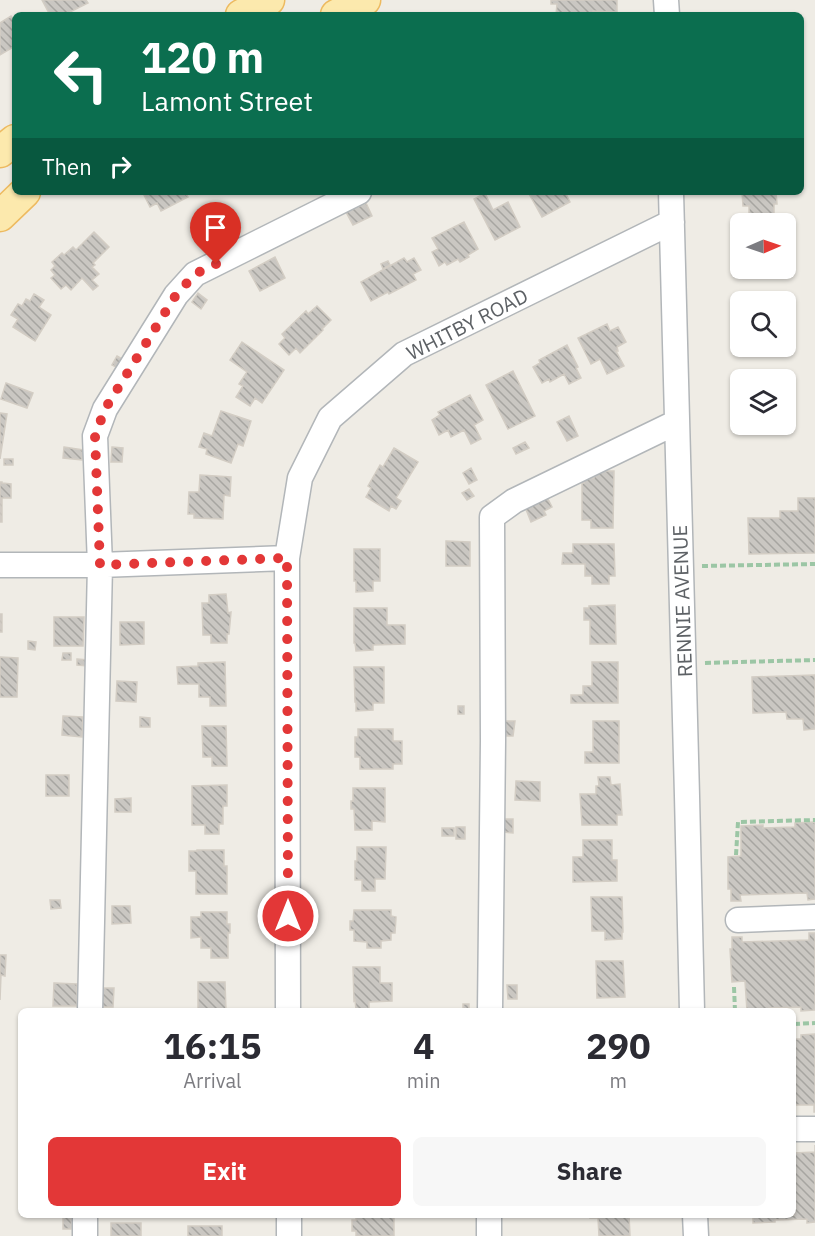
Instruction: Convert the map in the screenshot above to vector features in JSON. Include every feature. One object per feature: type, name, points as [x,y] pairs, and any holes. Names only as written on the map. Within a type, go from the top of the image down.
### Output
[{"type":"main road","points":[[247,12],[269,0]]},
{"type":"main road","points":[[342,12],[365,0]]},
{"type":"main road","points":[[0,152],[12,142]]},
{"type":"main road","points":[[0,216],[22,195]]},
{"type":"street","points":[[90,1008],[100,565],[95,436],[105,409],[176,295],[195,274],[353,195]]},
{"type":"street","name":"RENNIE AVENUE","points":[[671,195],[692,1008]]},
{"type":"street","name":"WHITBY ROAD","points":[[288,1008],[287,558],[300,478],[330,418],[404,354],[672,222]]},
{"type":"street","points":[[490,1008],[493,741],[492,517],[514,501],[677,422]]},
{"type":"street","points":[[0,565],[100,565],[287,558]]},
{"type":"street","points":[[738,920],[815,918]]},
{"type":"street","points":[[796,1129],[815,1129]]},
{"type":"street","points":[[85,1218],[85,1236]]},
{"type":"street","points":[[288,1218],[289,1236]]},
{"type":"street","points":[[489,1218],[489,1236]]},
{"type":"street","points":[[696,1218],[696,1236]]},
{"type":"path","points":[[697,566],[815,564]]},
{"type":"path","points":[[699,663],[815,660]]},
{"type":"path","points":[[736,855],[738,822],[815,820]]},
{"type":"path","points":[[734,987],[735,1008]]},
{"type":"path","points":[[796,1024],[815,1023]]},
{"type":"building","points":[[42,0],[86,0],[88,3],[70,12],[48,12]]},
{"type":"building","points":[[551,0],[617,0],[617,12],[556,12],[557,4],[551,4]]},
{"type":"building","points":[[12,18],[12,48],[0,55],[0,23]]},
{"type":"building","points":[[144,195],[187,195],[188,197],[161,211],[157,203],[150,207]]},
{"type":"building","points":[[486,195],[493,210],[508,202],[520,227],[495,240],[474,199]]},
{"type":"building","points":[[530,195],[566,195],[570,202],[542,217]]},
{"type":"building","points":[[742,195],[776,195],[777,204],[774,204],[774,213],[749,213],[749,206],[743,206]]},
{"type":"building","points":[[366,203],[372,216],[353,225],[346,212]]},
{"type":"building","points":[[464,222],[478,249],[460,262],[458,259],[447,265],[445,262],[439,266],[432,252],[438,249],[432,238]]},
{"type":"building","points":[[94,232],[109,247],[93,263],[95,265],[92,267],[99,274],[92,280],[98,286],[93,290],[82,278],[71,290],[66,285],[61,289],[51,278],[55,275],[51,270],[55,266],[52,262],[73,247],[76,250]]},
{"type":"building","points":[[215,240],[218,245],[212,249],[209,243]]},
{"type":"building","points":[[275,257],[285,278],[260,291],[249,271]]},
{"type":"building","points":[[404,258],[407,262],[414,258],[421,270],[413,274],[416,280],[371,301],[361,282]]},
{"type":"building","points":[[388,261],[390,265],[383,269],[381,264]]},
{"type":"building","points":[[198,293],[207,300],[201,309],[192,302]]},
{"type":"building","points":[[34,294],[44,300],[39,307],[51,315],[35,341],[13,327],[18,319],[11,315],[18,304],[22,306],[26,299],[30,301]]},
{"type":"building","points":[[317,306],[331,320],[300,353],[296,348],[289,355],[279,344],[285,338],[282,334],[306,311],[308,314]]},
{"type":"building","points":[[607,324],[610,331],[618,327],[626,342],[617,347],[618,351],[616,351],[624,366],[607,374],[600,359],[591,364],[578,338]]},
{"type":"building","points":[[242,342],[284,370],[262,403],[255,398],[250,406],[236,397],[243,386],[239,384],[247,372],[230,360]]},
{"type":"building","points":[[567,345],[581,378],[569,384],[564,374],[550,382],[549,379],[542,383],[533,367],[540,363],[539,360]]},
{"type":"building","points":[[117,356],[124,360],[120,369],[112,365]]},
{"type":"building","points":[[513,371],[535,416],[508,429],[486,385]]},
{"type":"building","points":[[6,383],[33,393],[27,408],[1,399]]},
{"type":"building","points":[[470,395],[483,420],[474,425],[481,439],[471,444],[464,430],[451,437],[448,430],[439,435],[432,420],[440,415],[438,412]]},
{"type":"building","points":[[221,411],[251,421],[243,446],[238,444],[231,463],[206,454],[207,449],[199,447],[204,433],[212,436]]},
{"type":"building","points":[[0,413],[7,414],[0,459]]},
{"type":"building","points":[[569,416],[578,436],[567,441],[557,422]]},
{"type":"building","points":[[525,442],[529,448],[516,454],[513,448]]},
{"type":"building","points":[[64,447],[83,450],[82,460],[63,458]]},
{"type":"building","points":[[112,447],[123,448],[122,462],[111,462]]},
{"type":"building","points":[[394,448],[418,462],[396,498],[401,501],[396,509],[391,506],[389,511],[366,497],[371,488],[368,486],[380,465],[383,467]]},
{"type":"building","points":[[4,459],[13,459],[13,465],[4,465]]},
{"type":"building","points":[[471,468],[477,480],[469,484],[463,473]]},
{"type":"building","points":[[594,471],[614,471],[613,528],[591,528],[591,520],[582,520],[582,483],[584,483],[584,478],[594,478]]},
{"type":"building","points":[[200,475],[231,477],[230,496],[224,495],[223,519],[194,518],[194,514],[188,514],[189,492],[199,492]]},
{"type":"building","points":[[0,482],[11,484],[11,498],[2,498],[2,522],[0,522]]},
{"type":"building","points":[[469,489],[474,496],[467,500],[462,493]]},
{"type":"building","points":[[547,497],[552,507],[544,511],[546,515],[531,522],[525,507]]},
{"type":"building","points":[[798,498],[815,498],[815,553],[749,554],[748,518],[780,518],[780,511],[798,511]]},
{"type":"building","points":[[446,541],[470,542],[470,566],[446,566]]},
{"type":"building","points":[[573,544],[614,544],[615,576],[609,576],[609,584],[592,584],[592,576],[585,576],[585,564],[562,564],[563,553],[573,553]]},
{"type":"building","points":[[354,549],[380,549],[380,581],[373,581],[373,591],[356,592]]},
{"type":"building","points":[[226,594],[228,613],[231,612],[227,643],[211,643],[211,635],[203,635],[202,603],[209,603],[209,595]]},
{"type":"building","points":[[615,605],[616,644],[590,644],[590,620],[584,620],[584,608]]},
{"type":"building","points":[[354,608],[387,608],[387,625],[405,625],[405,644],[373,645],[373,650],[356,651]]},
{"type":"building","points":[[0,614],[2,614],[2,632],[0,632]]},
{"type":"building","points":[[54,617],[84,617],[83,646],[54,646]]},
{"type":"building","points":[[120,622],[144,622],[144,644],[120,645]]},
{"type":"building","points":[[28,641],[36,642],[35,650],[28,649]]},
{"type":"building","points":[[63,653],[71,653],[71,660],[62,660]]},
{"type":"building","points":[[0,657],[18,658],[17,697],[0,697]]},
{"type":"building","points":[[77,659],[88,660],[88,666],[77,665]]},
{"type":"building","points":[[225,662],[226,706],[210,706],[210,697],[199,697],[199,684],[178,684],[177,667],[198,666],[198,663]]},
{"type":"building","points":[[592,662],[618,662],[618,703],[571,703],[571,695],[583,695],[583,686],[592,686]]},
{"type":"building","points":[[354,667],[384,667],[384,703],[373,703],[373,710],[356,711]]},
{"type":"building","points":[[815,675],[815,729],[804,730],[803,719],[787,719],[786,712],[753,713],[752,677]]},
{"type":"building","points":[[117,681],[137,682],[136,702],[116,701]]},
{"type":"building","points":[[458,706],[464,706],[464,714],[458,714]]},
{"type":"building","points":[[63,716],[83,717],[82,737],[62,735]]},
{"type":"building","points":[[140,717],[150,718],[150,727],[140,727]]},
{"type":"building","points":[[505,721],[515,721],[513,736],[505,736]]},
{"type":"building","points":[[593,721],[619,721],[619,763],[585,763],[585,752],[593,752]]},
{"type":"building","points":[[202,726],[226,726],[227,766],[212,766],[212,757],[203,757]]},
{"type":"building","points":[[358,729],[393,729],[393,741],[402,741],[402,764],[393,764],[393,769],[360,769],[360,757],[355,757],[355,737],[358,737]]},
{"type":"building","points":[[46,775],[69,775],[69,796],[46,796]]},
{"type":"building","points":[[598,777],[610,777],[611,785],[620,784],[622,815],[617,815],[617,825],[582,825],[580,794],[596,794],[596,786],[599,786]]},
{"type":"building","points":[[516,781],[540,782],[540,801],[515,800]]},
{"type":"building","points":[[227,785],[227,806],[223,806],[223,824],[219,824],[219,834],[205,834],[205,825],[192,825],[192,786]]},
{"type":"building","points":[[353,788],[385,788],[385,822],[372,821],[372,830],[355,830],[354,809],[351,809]]},
{"type":"building","points":[[131,798],[131,812],[115,812],[115,799]]},
{"type":"building","points":[[503,819],[513,819],[513,833],[504,832]]},
{"type":"building","points":[[815,822],[815,899],[808,900],[807,893],[740,895],[741,901],[731,901],[731,889],[728,889],[728,857],[741,856],[741,826],[795,827],[795,823]]},
{"type":"building","points":[[456,827],[465,827],[465,839],[456,839]]},
{"type":"building","points":[[442,828],[454,828],[454,836],[442,836]]},
{"type":"building","points":[[583,840],[612,840],[612,860],[617,860],[617,881],[573,882],[573,857],[583,857]]},
{"type":"building","points":[[357,847],[386,847],[385,879],[375,879],[375,891],[362,891],[362,880],[355,880]]},
{"type":"building","points":[[224,850],[224,866],[227,866],[227,894],[196,894],[196,871],[189,871],[189,851]]},
{"type":"building","points":[[591,897],[622,897],[622,939],[605,940],[605,931],[592,931]]},
{"type":"building","points":[[50,900],[60,900],[61,908],[51,909]]},
{"type":"building","points":[[112,906],[130,906],[131,923],[112,924]]},
{"type":"building","points":[[354,910],[391,910],[391,916],[396,917],[395,933],[391,933],[391,940],[381,941],[381,948],[367,948],[367,942],[354,941],[354,930],[350,930],[350,921],[353,921]]},
{"type":"building","points":[[201,912],[227,912],[227,924],[230,924],[228,958],[211,958],[211,948],[201,948],[201,937],[191,938],[191,917],[201,917]]},
{"type":"building","points":[[809,933],[815,933],[815,1010],[801,1011],[801,1007],[747,1008],[745,981],[732,982],[730,949],[732,949],[732,937],[742,937],[742,942],[809,940]]},
{"type":"building","points":[[0,955],[6,955],[5,976],[1,975],[0,1000]]},
{"type":"building","points":[[596,961],[623,961],[625,997],[597,998]]},
{"type":"building","points":[[353,967],[380,967],[380,983],[392,983],[392,1001],[369,1002],[369,1008],[356,1008]]},
{"type":"building","points":[[198,982],[225,982],[226,1008],[198,1008]]},
{"type":"building","points":[[54,983],[77,984],[77,1006],[53,1006]]},
{"type":"building","points":[[507,985],[517,985],[517,999],[508,999]]},
{"type":"building","points":[[102,988],[114,988],[113,1007],[102,1007]]},
{"type":"building","points":[[463,1004],[469,1004],[469,1008],[463,1008]]},
{"type":"building","points":[[815,1034],[815,1112],[814,1105],[796,1105],[796,1039],[801,1039],[801,1035]]},
{"type":"building","points":[[815,1152],[815,1222],[807,1223],[807,1219],[753,1223],[753,1218],[796,1218],[796,1153]]},
{"type":"building","points":[[63,1218],[72,1218],[71,1229],[63,1229]]},
{"type":"building","points":[[356,1218],[394,1218],[394,1236],[356,1236],[356,1231],[352,1231],[352,1220]]},
{"type":"building","points":[[598,1218],[629,1218],[630,1236],[599,1236]]},
{"type":"building","points":[[111,1223],[141,1223],[141,1236],[111,1236]]},
{"type":"building","points":[[188,1226],[222,1226],[222,1236],[188,1236]]},
{"type":"route","points":[[216,264],[195,274],[176,295],[105,409],[95,436],[100,565],[287,558],[288,916]]}]
